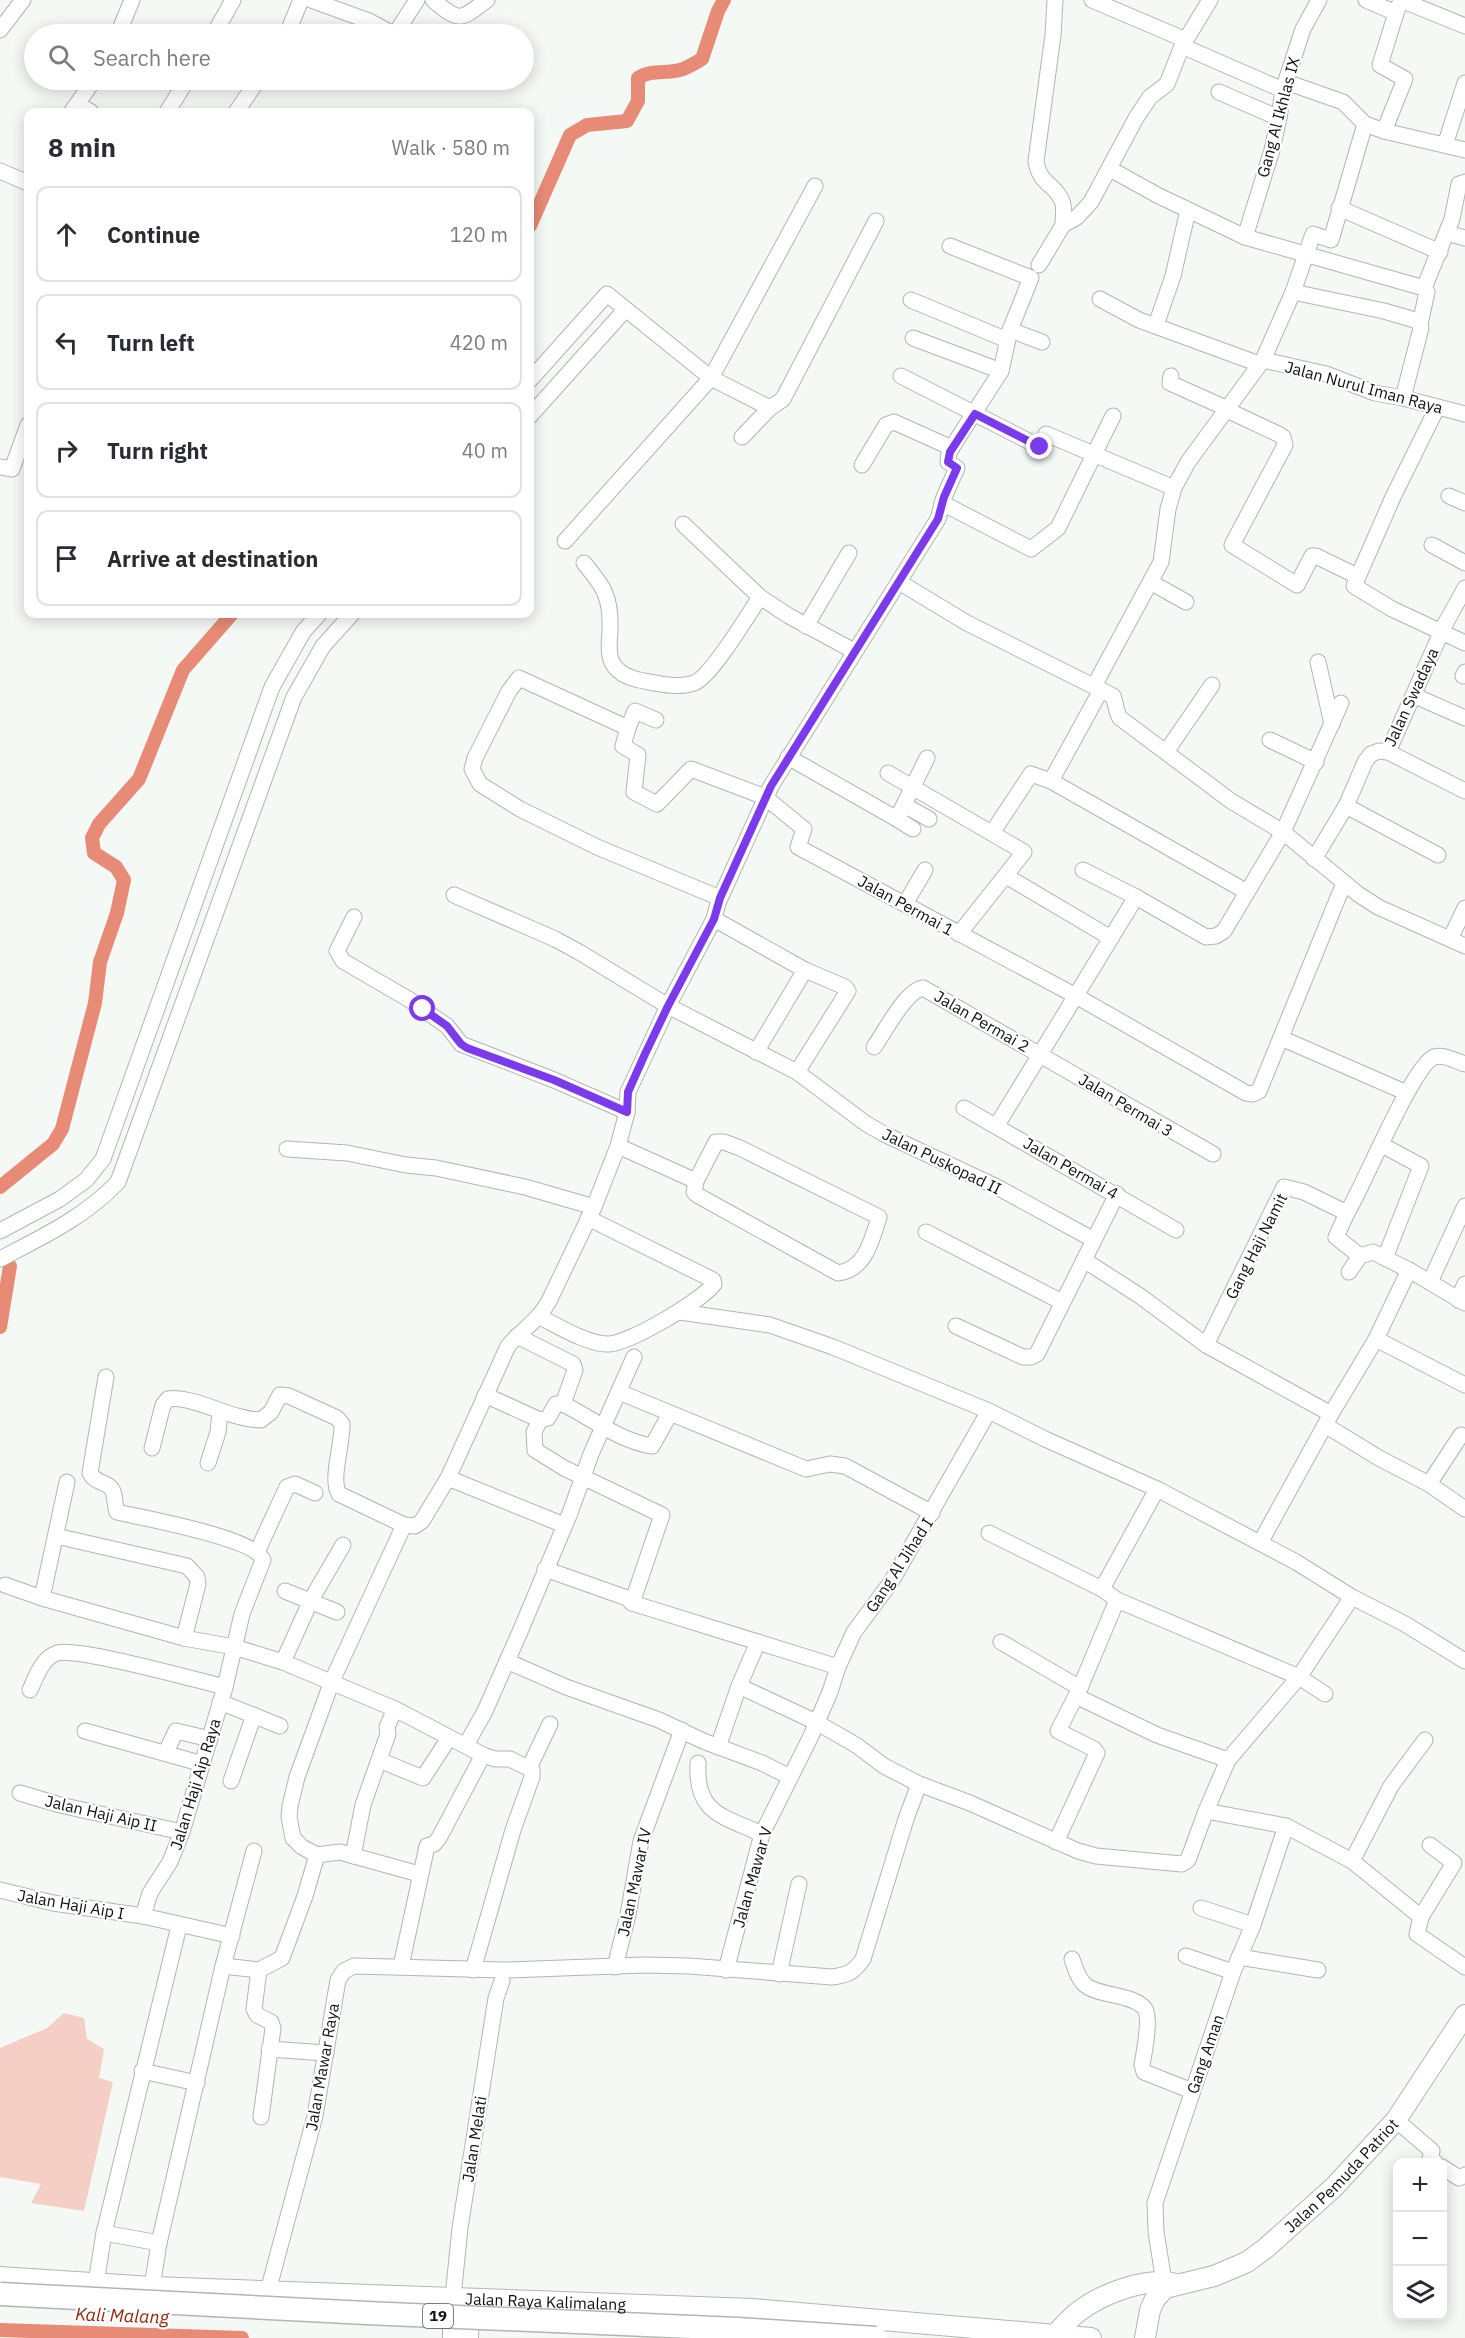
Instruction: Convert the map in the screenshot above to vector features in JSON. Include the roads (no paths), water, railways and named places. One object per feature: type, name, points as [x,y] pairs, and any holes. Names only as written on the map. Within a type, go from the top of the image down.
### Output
[{"type":"highway","name":"19","points":[[0,2294],[366,2313],[726,2328],[876,2338]]},
{"type":"main road","name":"Jalan Pemuda Patriot","points":[[1054,2335],[1078,2312],[1099,2298],[1124,2289],[1168,2284],[1229,2271],[1247,2262],[1266,2248],[1334,2187],[1396,2120],[1465,2015]]},
{"type":"main road","name":"Jalan Raya Kalimalang","points":[[0,2277],[461,2302],[753,2309],[1091,2338]]},
{"type":"main road","points":[[1145,2338],[1150,2310],[1155,2299],[1168,2284]]},
{"type":"main road","points":[[453,2338],[461,2302]]},
{"type":"main road","points":[[461,2302],[468,2338]]},
{"type":"street","points":[[0,30],[23,0]]},
{"type":"street","points":[[122,24],[132,0]]},
{"type":"street","points":[[220,24],[233,0]]},
{"type":"street","points":[[291,24],[301,0]]},
{"type":"street","points":[[311,0],[375,24]]},
{"type":"street","points":[[401,24],[417,0]]},
{"type":"street","points":[[433,0],[450,15],[459,18],[466,16],[487,0]]},
{"type":"street","points":[[1055,0],[1053,35],[1036,160],[1038,172],[1062,200],[1063,225]]},
{"type":"street","points":[[1092,0],[1284,86],[1343,102],[1365,124],[1384,131],[1465,150]]},
{"type":"street","points":[[1039,266],[1063,225],[1087,208],[1136,118],[1150,97],[1167,84],[1184,43],[1210,0]]},
{"type":"street","name":"Gang Al Ikhlas IX","points":[[1245,237],[1279,118],[1284,86],[1303,29],[1319,0]]},
{"type":"street","points":[[1366,0],[1396,13]]},
{"type":"street","points":[[1384,131],[1406,79],[1380,65],[1401,0],[1465,26]]},
{"type":"street","points":[[1445,145],[1465,83]]},
{"type":"street","points":[[74,108],[87,90]]},
{"type":"street","points":[[170,108],[181,90]]},
{"type":"street","points":[[239,108],[251,90]]},
{"type":"street","points":[[1219,92],[1279,118]]},
{"type":"street","points":[[1051,781],[1161,562],[1168,509],[1174,488],[1188,462],[1246,387],[1261,362],[1293,292],[1313,234],[1331,240],[1365,124]]},
{"type":"street","points":[[1110,169],[1245,237],[1425,288]]},
{"type":"street","points":[[1,174],[24,179]]},
{"type":"street","points":[[1403,398],[1427,292],[1425,288],[1447,233],[1459,184],[1465,182]]},
{"type":"street","points":[[565,541],[711,378],[815,186]]},
{"type":"street","points":[[1339,208],[1440,252]]},
{"type":"street","points":[[1156,325],[1173,276],[1188,210]]},
{"type":"street","points":[[742,437],[770,408],[783,399],[876,221]]},
{"type":"street","points":[[1447,233],[1465,238]]},
{"type":"street","points":[[152,1449],[163,1406],[168,1399],[261,1420],[271,1412],[277,1398],[284,1395],[337,1418],[342,1424],[343,1435],[336,1479],[337,1491],[344,1497],[404,1525],[415,1526],[422,1521],[447,1478],[508,1346],[517,1335],[540,1317],[549,1301],[591,1212],[618,1146],[627,1112],[628,1092],[668,1006],[714,919],[720,898],[765,797],[854,651],[935,525],[957,468],[948,462],[952,448],[1001,371],[1009,335],[1031,278],[950,246]]},
{"type":"street","points":[[1293,292],[1384,310],[1418,321],[1420,324]]},
{"type":"street","points":[[534,376],[607,294],[711,378],[770,408]]},
{"type":"street","name":"Jalan Nurul Iman Raya","points":[[1100,299],[1139,320],[1210,347],[1261,362],[1326,374],[1375,393],[1465,414]]},
{"type":"street","points":[[911,300],[1009,335],[1042,342]]},
{"type":"street","points":[[534,412],[625,310]]},
{"type":"street","points":[[913,338],[1001,371]]},
{"type":"street","points":[[901,376],[1040,447],[1046,434],[1174,488]]},
{"type":"street","points":[[1171,376],[1170,383],[1278,434],[1285,445],[1232,545],[1297,585],[1312,556],[1316,555],[1358,576]]},
{"type":"street","points":[[1437,408],[1354,586],[1384,604],[1465,643]]},
{"type":"street","points":[[942,503],[1031,549],[1043,537],[1058,528],[1113,416]]},
{"type":"street","points":[[862,465],[890,422],[952,448]]},
{"type":"street","points":[[0,467],[12,469],[24,436]]},
{"type":"street","points":[[1449,496],[1465,503]]},
{"type":"street","points":[[683,524],[760,597],[806,626],[854,651]]},
{"type":"street","points":[[1432,545],[1464,558]]},
{"type":"street","points":[[806,626],[849,553]]},
{"type":"street","points":[[584,563],[608,598],[609,655],[615,668],[628,677],[646,681],[684,685],[696,682],[708,672],[760,597]]},
{"type":"street","points":[[899,582],[967,623],[1113,696],[1117,704],[1117,715],[1120,718],[1231,801],[1282,832],[1344,883],[1378,907],[1465,945]]},
{"type":"street","points":[[1152,583],[1186,602]]},
{"type":"street","name":"Jalan Swadaya","points":[[1314,859],[1346,806],[1365,762],[1371,754],[1379,751],[1388,752],[1441,632],[1465,588]]},
{"type":"street","points":[[0,1232],[60,1199],[86,1180],[103,1160],[272,687],[303,632],[315,618]]},
{"type":"street","points":[[0,1259],[73,1220],[103,1198],[118,1182],[294,697],[323,646],[348,618]]},
{"type":"street","points":[[1318,662],[1332,724]]},
{"type":"street","points":[[628,728],[519,678],[489,728],[472,769],[480,784],[520,809],[597,847],[720,898]]},
{"type":"street","points":[[1166,752],[1212,685]]},
{"type":"street","points":[[1414,696],[1465,718]]},
{"type":"street","points":[[1083,870],[1206,937],[1216,936],[1224,931],[1282,832],[1316,762],[1341,703]]},
{"type":"street","points":[[656,720],[635,711],[628,728],[623,746],[638,755],[634,792],[657,804],[691,769],[765,797]]},
{"type":"street","points":[[256,731],[279,739]]},
{"type":"street","points":[[1270,740],[1316,762]]},
{"type":"street","points":[[1388,752],[1465,791]]},
{"type":"street","points":[[788,757],[900,812],[929,819]]},
{"type":"street","points":[[900,812],[927,758]]},
{"type":"street","points":[[888,773],[1024,852],[959,934]]},
{"type":"street","points":[[992,833],[1031,774],[1051,781],[1247,892]]},
{"type":"street","name":"Jalan Permai 1","points":[[765,797],[804,829],[798,847],[1076,996],[1246,1093],[1253,1094],[1258,1091],[1281,1038]]},
{"type":"street","points":[[1346,806],[1438,855]]},
{"type":"street","points":[[900,812],[913,828]]},
{"type":"street","points":[[905,904],[925,870]]},
{"type":"street","points":[[1006,876],[1111,938]]},
{"type":"street","points":[[1344,883],[1281,1038],[1407,1093]]},
{"type":"street","name":"Jalan Puskopad II","points":[[454,895],[555,939],[668,1006],[797,1072],[865,1123],[884,1134],[998,1187],[1094,1240]]},
{"type":"street","points":[[997,1125],[1136,897]]},
{"type":"street","points":[[1450,939],[1465,908]]},
{"type":"street","points":[[354,917],[337,951],[339,958],[343,961],[410,1000],[447,1026],[467,1048],[554,1080],[627,1112]]},
{"type":"street","points":[[714,919],[805,970],[845,987],[848,991],[797,1072]]},
{"type":"street","points":[[756,1052],[805,970]]},
{"type":"street","name":"Jalan Permai 2","points":[[874,1047],[906,999],[916,989],[923,988],[1040,1054]]},
{"type":"street","name":"Jalan Permai 3","points":[[1040,1054],[1213,1154]]},
{"type":"street","points":[[1360,1256],[1336,1237],[1407,1093],[1431,1058],[1444,1056],[1465,1064]]},
{"type":"street","name":"Jalan Permai 4","points":[[964,1108],[1176,1230]]},
{"type":"street","points":[[716,1142],[724,1142],[741,1148],[879,1217],[870,1244],[861,1261],[849,1272],[838,1273],[697,1195],[694,1192],[696,1181],[716,1142]]},
{"type":"street","points":[[1382,1145],[1421,1166],[1385,1258]]},
{"type":"street","points":[[618,1146],[696,1181]]},
{"type":"street","points":[[286,1149],[347,1153],[406,1165],[436,1168],[525,1187],[591,1212],[713,1280],[714,1284],[712,1288],[680,1312],[608,1344],[574,1334],[540,1317]]},
{"type":"street","name":"Gang Haji Namit","points":[[1206,1345],[1284,1187],[1351,1207]]},
{"type":"street","points":[[956,1326],[1023,1357],[1037,1354],[1117,1194]]},
{"type":"street","points":[[1430,1282],[1465,1206]]},
{"type":"street","points":[[926,1232],[1062,1302]]},
{"type":"street","points":[[1349,1272],[1360,1256],[1370,1252],[1409,1270],[1462,1301],[1465,1284]]},
{"type":"street","points":[[1084,1260],[1140,1296],[1206,1345],[1328,1419],[1379,1458],[1429,1484],[1465,1509]]},
{"type":"street","points":[[1260,1543],[1328,1419],[1376,1339],[1409,1270]]},
{"type":"street","points":[[680,1312],[770,1324],[833,1347],[989,1411],[1157,1490],[1260,1543],[1321,1576],[1352,1597],[1405,1624],[1465,1661]]},
{"type":"street","points":[[517,1335],[573,1364],[575,1370],[563,1404]]},
{"type":"street","points":[[1376,1339],[1465,1385]]},
{"type":"street","points":[[466,1745],[485,1711],[507,1661],[602,1427],[634,1357]]},
{"type":"street","points":[[106,1377],[90,1473],[92,1479],[110,1487],[113,1491],[117,1512],[236,1541],[257,1552],[287,1487],[295,1484],[315,1493]]},
{"type":"street","points":[[619,1392],[806,1469],[830,1464],[845,1466],[932,1513]]},
{"type":"street","points":[[486,1395],[540,1420],[548,1418],[556,1404],[563,1404],[586,1415],[602,1427],[641,1444],[652,1446],[670,1414]]},
{"type":"street","name":"Gang Al Jihad I","points":[[816,1722],[830,1692],[837,1667],[854,1632],[891,1582],[989,1411]]},
{"type":"street","points":[[208,1463],[218,1432],[220,1412]]},
{"type":"street","points":[[540,1420],[534,1432],[535,1450],[583,1477],[662,1515],[632,1603]]},
{"type":"street","points":[[1429,1484],[1461,1435]]},
{"type":"street","points":[[447,1478],[564,1525]]},
{"type":"street","points":[[42,1598],[67,1482]]},
{"type":"street","points":[[1102,1589],[1157,1490]]},
{"type":"street","points":[[404,1525],[332,1681],[297,1777],[290,1806],[290,1828],[293,1838],[302,1847],[317,1855],[331,1852],[353,1856],[419,1874]]},
{"type":"street","points":[[990,1533],[1102,1589],[1117,1600],[1299,1677],[1325,1694]]},
{"type":"street","points":[[56,1536],[187,1566],[197,1577],[198,1584],[184,1638]]},
{"type":"street","points":[[283,1662],[311,1600],[343,1545]]},
{"type":"street","name":"Jalan Haji Aip Raya","points":[[143,1916],[150,1893],[171,1862],[182,1832],[223,1694],[242,1614],[263,1560],[257,1552]]},
{"type":"street","points":[[545,1569],[627,1598],[632,1603],[837,1667]]},
{"type":"street","points":[[5,1585],[42,1598],[184,1638],[234,1647],[283,1662],[395,1709],[483,1755],[495,1760],[510,1759],[530,1768],[533,1773],[532,1777],[513,1830],[474,1970]]},
{"type":"street","points":[[285,1591],[338,1612]]},
{"type":"street","points":[[739,1686],[816,1722],[856,1745],[884,1766],[919,1784],[970,1803],[1056,1842],[1096,1856],[1182,1864],[1188,1860],[1228,1760],[1299,1677],[1352,1597]]},
{"type":"street","points":[[1056,1842],[1097,1753],[1094,1749],[1058,1732],[1078,1692],[1094,1656],[1100,1635],[1117,1600]]},
{"type":"street","points":[[718,1747],[739,1686],[758,1642]]},
{"type":"street","points":[[1000,1642],[1078,1692],[1157,1735],[1228,1760]]},
{"type":"street","points":[[30,1690],[41,1666],[49,1657],[57,1653],[69,1653],[103,1658],[223,1694],[254,1715],[280,1726]]},
{"type":"street","points":[[507,1661],[566,1687],[682,1730],[790,1777]]},
{"type":"street","points":[[353,1856],[363,1805],[389,1732],[387,1727],[395,1709]]},
{"type":"street","points":[[231,1781],[254,1715]]},
{"type":"street","name":"Jalan Mawar V","points":[[726,1970],[762,1834],[816,1722]]},
{"type":"street","points":[[530,1768],[550,1724]]},
{"type":"street","name":"Jalan Mawar IV","points":[[615,1967],[628,1915],[641,1841],[682,1730]]},
{"type":"street","points":[[86,1731],[203,1764]]},
{"type":"street","points":[[166,1752],[176,1731],[210,1739]]},
{"type":"street","points":[[379,1760],[423,1778],[450,1738]]},
{"type":"street","points":[[1352,1861],[1391,1786],[1425,1740]]},
{"type":"street","points":[[401,1966],[420,1880],[419,1874],[427,1846],[434,1844],[439,1838],[483,1755]]},
{"type":"street","points":[[698,1763],[700,1791],[708,1807],[762,1834]]},
{"type":"street","name":"Jalan Mawar Raya","points":[[268,2291],[315,2116],[340,1975],[348,1968],[401,1966],[474,1970],[689,1966],[779,1974],[832,1977],[847,1975],[855,1970],[863,1959],[919,1784]]},
{"type":"street","name":"Jalan Haji Aip II","points":[[20,1793],[60,1805],[182,1832]]},
{"type":"street","points":[[1206,1811],[1286,1826],[1352,1861],[1420,1917]]},
{"type":"street","name":"Gang Aman","points":[[1168,2284],[1156,2232],[1155,2203],[1233,1972],[1253,1925],[1286,1826]]},
{"type":"street","points":[[1430,1845],[1454,1863],[1420,1917],[1417,1934],[1465,1967]]},
{"type":"street","points":[[153,2287],[159,2243],[223,1965],[254,1851]]},
{"type":"street","points":[[223,1965],[259,1970],[282,1958],[305,1896],[317,1855]]},
{"type":"street","points":[[779,1974],[799,1884]]},
{"type":"street","name":"Jalan Haji Aip I","points":[[0,1890],[53,1903],[143,1916],[179,1926],[232,1936]]},
{"type":"street","points":[[1201,1908],[1253,1925]]},
{"type":"street","points":[[96,2283],[104,2233],[179,1926]]},
{"type":"street","points":[[1186,1956],[1233,1972]]},
{"type":"street","points":[[1239,1957],[1317,1970]]},
{"type":"street","points":[[1072,1959],[1079,1976],[1087,1987],[1137,2003],[1145,2009],[1147,2019],[1142,2065],[1144,2072],[1192,2091]]},
{"type":"street","points":[[259,1970],[254,2009],[257,2015],[273,2025],[261,2117]]},
{"type":"street","name":"Jalan Melati","points":[[461,2302],[460,2228],[496,1998],[502,1981]]},
{"type":"street","points":[[269,2049],[326,2053]]},
{"type":"street","points":[[142,2071],[197,2083]]},
{"type":"street","points":[[1396,2120],[1432,2151],[1430,2158]]},
{"type":"street","points":[[1447,2170],[1459,2178],[1465,2175]]},
{"type":"street","points":[[104,2233],[159,2243]]},
{"type":"waterway","points":[[534,217],[570,135],[587,125],[627,121],[638,101],[638,78],[653,73],[680,70],[702,59],[724,0]]},
{"type":"waterway","points":[[0,1187],[53,1144],[62,1129],[95,1003],[100,962],[117,913],[124,880],[116,867],[94,853],[92,838],[99,824],[139,779],[183,670],[228,618]]},
{"type":"waterway","points":[[0,1327],[10,1266]]},
{"type":"waterway","name":"Kali Malang","points":[[0,2330],[242,2338]]}]
